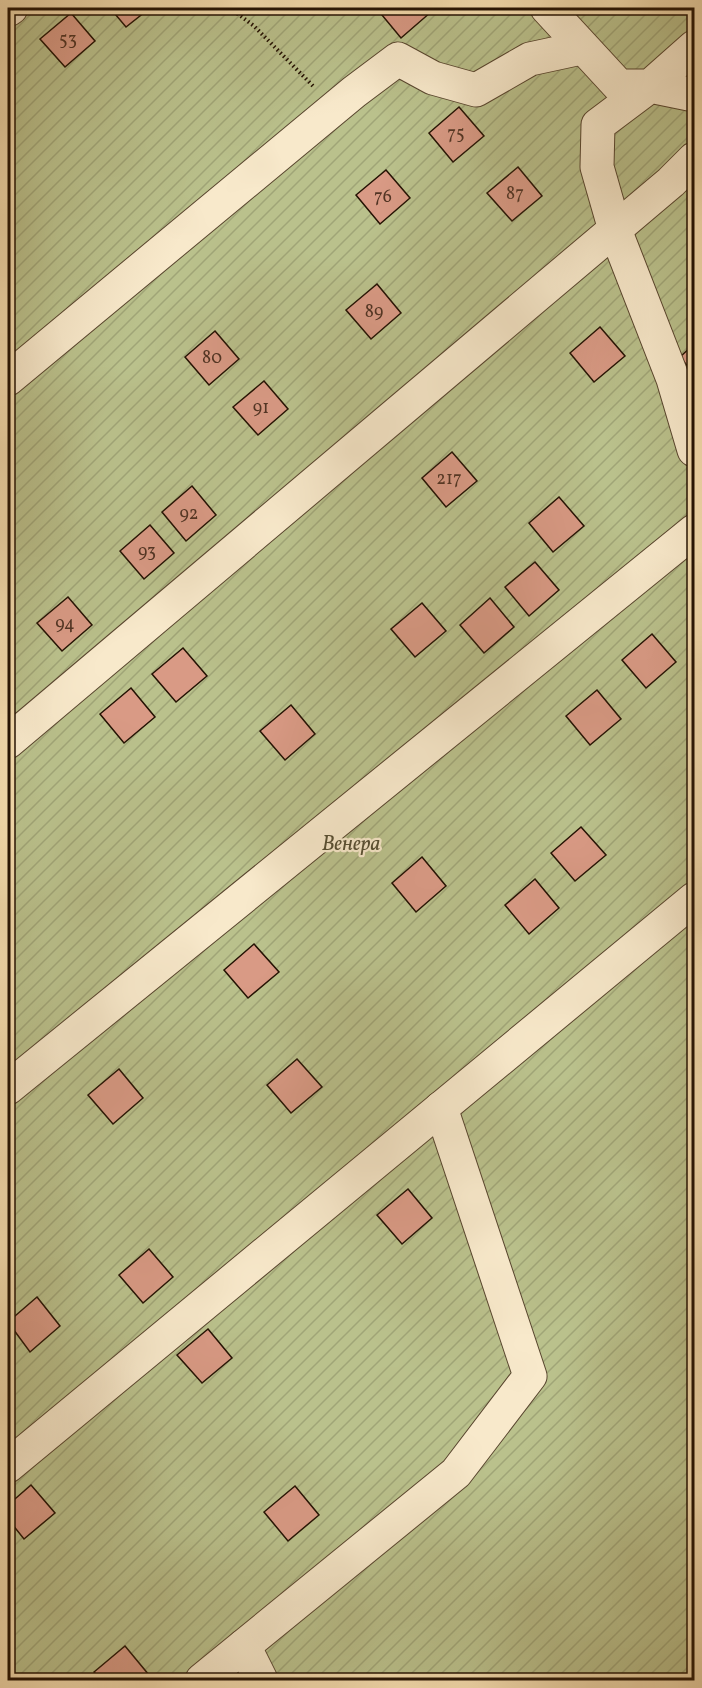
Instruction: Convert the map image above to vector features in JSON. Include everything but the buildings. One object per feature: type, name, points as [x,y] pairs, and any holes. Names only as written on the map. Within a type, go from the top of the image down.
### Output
[{"type":"street","points":[[547,8],[581,48],[619,86],[650,86],[694,95]]},
{"type":"street","points":[[694,47],[650,86],[598,125],[597,167],[615,230],[672,379],[694,450]]},
{"type":"street","points":[[8,379],[334,108],[398,59],[434,78],[476,90],[530,59],[581,48]]},
{"type":"street","points":[[8,742],[22,714],[615,230],[694,159]]},
{"type":"street","points":[[8,1088],[694,531]]},
{"type":"street","points":[[8,1466],[694,899]]},
{"type":"street","points":[[202,1680],[456,1473],[530,1376],[441,1108]]},
{"type":"street","points":[[244,1646],[261,1680]]},
{"type":"path","points":[[230,8],[254,26],[334,108]]},
{"type":"green space","name":"Венера","points":[[8,8],[694,8],[694,1680],[8,1680]]}]
